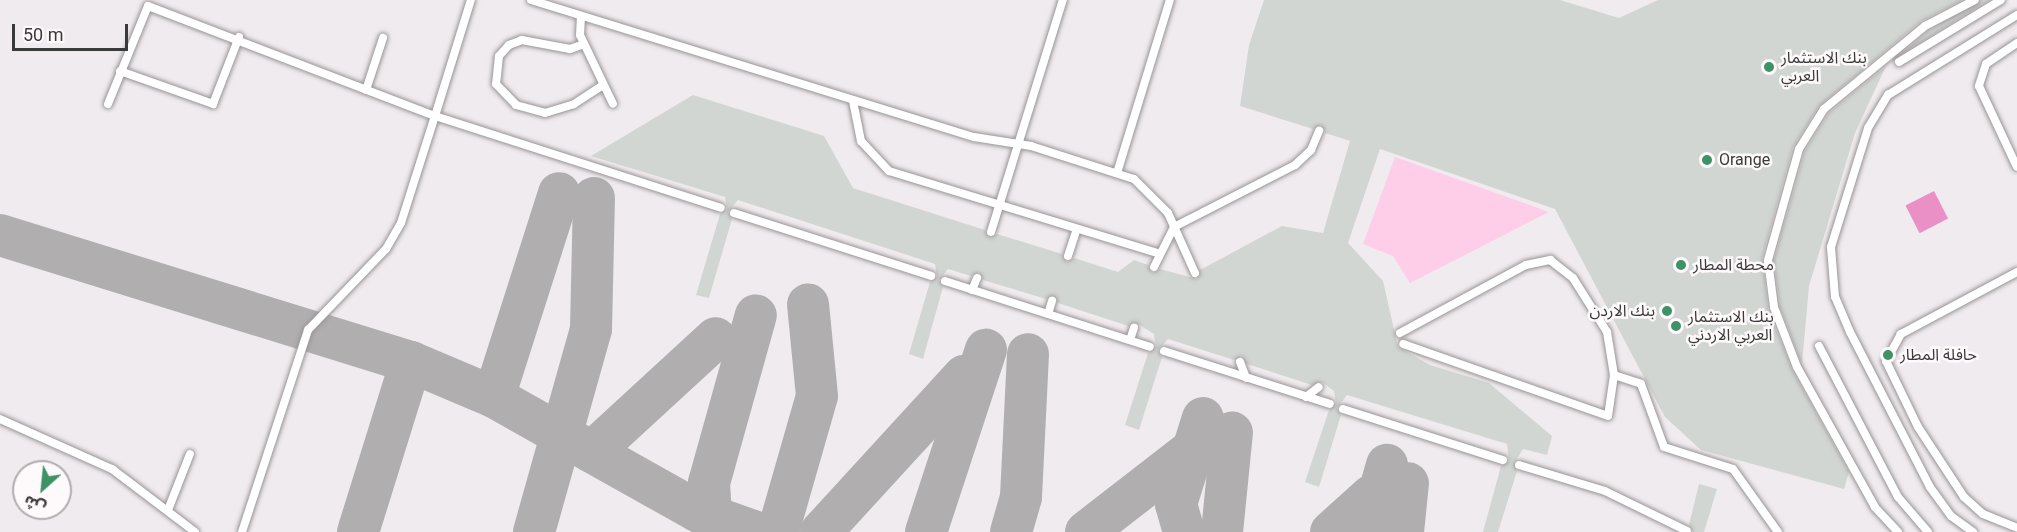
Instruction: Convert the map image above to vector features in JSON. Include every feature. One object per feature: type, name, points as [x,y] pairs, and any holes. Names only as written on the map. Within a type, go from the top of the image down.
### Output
[{"type":"lane","points":[[242,532],[308,330],[386,249],[401,223],[471,0]]},
{"type":"lane","points":[[531,0],[974,137],[1019,143],[1117,173],[1147,188],[1174,227],[1195,273]]},
{"type":"lane","points":[[991,232],[1063,0]]},
{"type":"lane","points":[[1117,173],[1170,0]]},
{"type":"lane","points":[[1898,532],[1869,497],[1797,367],[1774,307],[1768,260],[1798,149],[1824,109],[1925,26],[1975,0]]},
{"type":"lane","points":[[1899,62],[2001,0]]},
{"type":"lane","points":[[108,104],[148,6],[239,37],[435,116],[721,208]]},
{"type":"lane","points":[[1973,532],[1951,516],[1930,488],[1850,332],[1835,297],[1831,247],[1868,128],[1888,95],[2017,15]]},
{"type":"lane","points":[[581,16],[584,44],[613,104]]},
{"type":"lane","points":[[120,71],[213,104],[239,37]]},
{"type":"lane","points":[[366,90],[383,38]]},
{"type":"lane","points":[[584,44],[570,49],[530,40],[509,45],[494,70],[496,84],[516,105],[545,113],[574,104],[603,85]]},
{"type":"lane","points":[[2017,43],[1986,64],[1978,86],[2017,167]]},
{"type":"lane","points":[[854,101],[861,141],[889,171],[1158,253]]},
{"type":"lane","points":[[1154,267],[1158,253],[1174,227],[1295,165],[1311,150],[1319,131]]},
{"type":"lane","points":[[734,213],[931,276]]},
{"type":"lane","points":[[1068,256],[1077,229]]},
{"type":"lane","points":[[1400,333],[1526,265],[1550,260],[1573,278],[1607,332],[1614,375],[1608,416],[1403,344]]},
{"type":"lane","points":[[2017,272],[1892,341],[1886,361],[1898,389],[1964,497],[2001,524],[2017,528]]},
{"type":"lane","points":[[972,290],[976,278]]},
{"type":"lane","points":[[945,281],[1150,347]]},
{"type":"lane","points":[[1048,314],[1052,301]]},
{"type":"lane","points":[[1130,340],[1134,328]]},
{"type":"lane","points":[[1819,346],[1898,497],[1928,532]]},
{"type":"lane","points":[[1164,351],[1330,405]]},
{"type":"lane","points":[[1240,362],[1246,378]]},
{"type":"lane","points":[[1614,375],[1641,384],[1664,447],[1733,469],[1778,532]]},
{"type":"lane","points":[[1306,397],[1319,387]]},
{"type":"lane","points":[[1343,409],[1503,460]]},
{"type":"lane","points":[[0,419],[112,469],[195,532]]},
{"type":"lane","points":[[168,510],[190,454]]},
{"type":"lane","points":[[1519,465],[1605,491],[1687,531]]},
{"type":"shaded area","points":[[1395,157],[1549,212],[1410,283],[1393,256],[1363,244]]},
{"type":"shaded area","points":[[1934,191],[1948,219],[1920,233],[1905,206]]},
{"type":"building","name":"محطة المطار","points":[[1264,0],[1560,0],[1619,18],[1658,0],[1962,0],[1921,21],[1819,106],[1793,147],[1762,258],[1768,309],[1792,370],[1849,472],[1844,489],[1701,450],[1665,417],[1555,209],[1380,149],[1348,243],[1383,281],[1398,347],[1430,365],[1489,383],[1552,436],[1547,455],[1523,449],[1514,463],[1517,471],[1498,532],[1483,532],[1501,466],[1509,461],[1507,444],[1347,395],[1337,408],[1341,415],[1319,487],[1305,482],[1329,410],[1336,403],[1334,391],[1322,382],[1312,385],[1247,364],[1242,356],[1234,360],[1168,339],[1158,350],[1162,357],[1139,430],[1125,425],[1148,353],[1156,346],[1154,334],[1136,323],[1128,326],[1058,303],[1054,296],[1046,299],[983,280],[979,272],[971,276],[948,269],[939,280],[943,287],[923,359],[909,354],[930,282],[937,277],[935,264],[738,200],[728,212],[732,219],[709,298],[696,295],[720,214],[727,209],[725,197],[591,156],[693,95],[824,136],[853,188],[985,230],[989,237],[997,234],[1062,254],[1067,262],[1074,258],[1118,272],[1134,260],[1148,265],[1152,273],[1160,269],[1197,279],[1200,270],[1282,226],[1323,233],[1350,141],[1325,133],[1321,125],[1313,129],[1240,106],[1249,45]]},
{"type":"building","points":[[1981,0],[1989,0],[1900,55],[1928,31]]},
{"type":"building","name":"محطة المطار","points":[[1886,66],[1855,133],[1809,286],[1802,364],[1780,306],[1774,260],[1805,151],[1829,113]]},
{"type":"building","points":[[1699,484],[1717,489],[1704,532],[1693,532],[1689,525]]},
{"type":"taxiway","points":[[494,397],[559,193]]},
{"type":"taxiway","points":[[534,532],[591,329],[594,198]]},
{"type":"taxiway","points":[[0,235],[411,362],[494,397],[697,511],[756,532]]},
{"type":"taxiway","points":[[778,532],[817,396],[808,304]]},
{"type":"taxiway","points":[[712,532],[709,483],[756,315]]},
{"type":"taxiway","points":[[592,452],[716,338]]},
{"type":"taxiway","points":[[926,532],[986,350]]},
{"type":"taxiway","points":[[1011,532],[1021,497],[1028,354]]},
{"type":"taxiway","points":[[358,532],[411,362]]},
{"type":"taxiway","points":[[821,532],[964,376]]},
{"type":"taxiway","points":[[1184,532],[1176,504],[1203,418]]},
{"type":"taxiway","points":[[1222,532],[1232,432]]},
{"type":"taxiway","points":[[1086,532],[1193,449]]},
{"type":"taxiway","points":[[1368,532],[1387,465]]},
{"type":"taxiway","points":[[1403,532],[1408,483]]},
{"type":"taxiway","points":[[1331,532],[1371,496]]},
{"type":"place","name":"بنك الاستثمار العربي","points":[[1769,67]]},
{"type":"place","name":"Orange","points":[[1707,160]]},
{"type":"place","name":"محطة المطار","points":[[1681,265]]},
{"type":"place","name":"بنك الاردن","points":[[1667,311]]},
{"type":"place","name":"بنك الاستثمار العربي الاردني","points":[[1676,326]]},
{"type":"place","name":"حافلة المطار","points":[[1888,355]]}]
